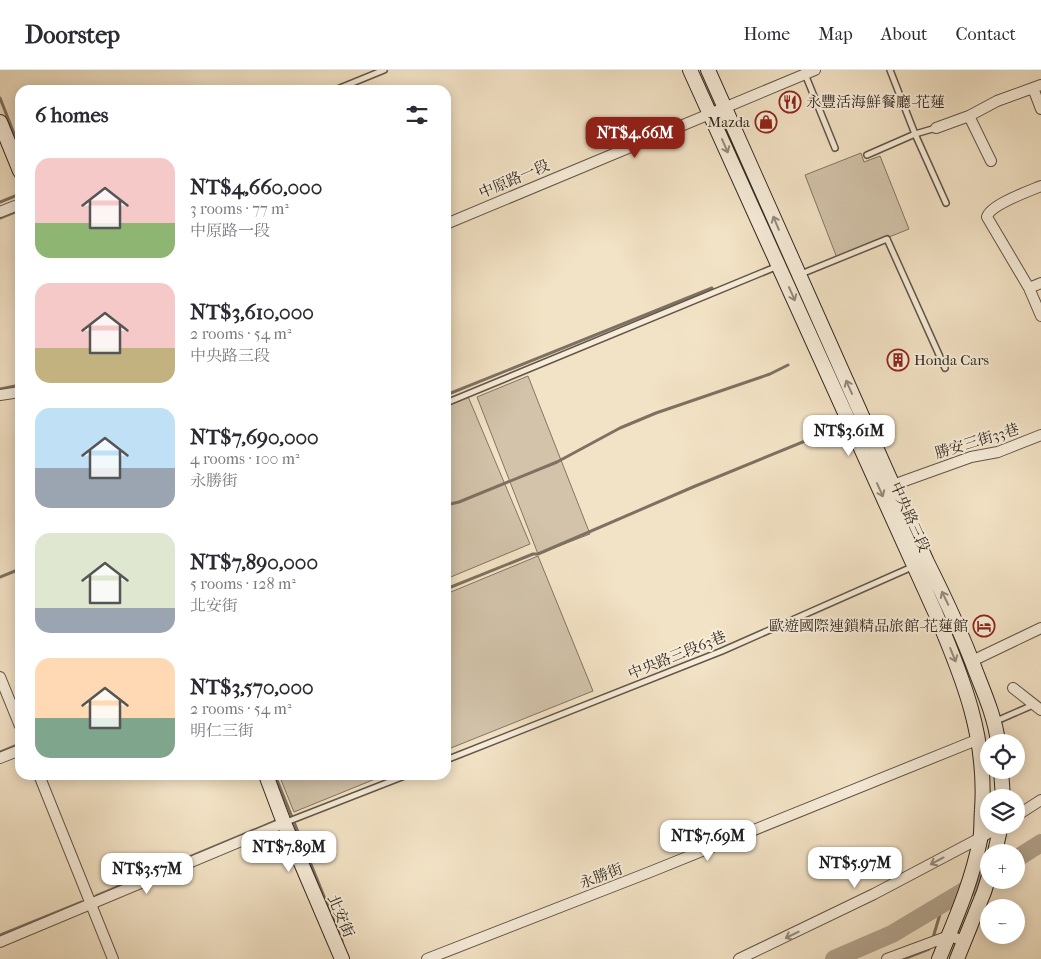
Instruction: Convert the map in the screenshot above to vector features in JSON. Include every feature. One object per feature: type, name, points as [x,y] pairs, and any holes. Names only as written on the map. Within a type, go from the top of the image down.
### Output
[{"type":"street","name":"中央路三段","points":[[690,70],[914,566],[955,659],[970,702],[979,739],[983,781],[980,838],[959,913],[939,959]]},
{"type":"street","name":"中央路三段","points":[[708,70],[798,275],[927,562],[948,604],[987,697],[996,734]]},
{"type":"street","name":"中原路一段","points":[[451,222],[810,72]]},
{"type":"street","points":[[936,128],[969,116],[997,101],[1037,86],[1041,109]]},
{"type":"street","points":[[969,116],[991,161]]},
{"type":"street","points":[[0,122],[15,159]]},
{"type":"street","points":[[1041,186],[995,206],[988,212],[988,217],[1029,288],[1041,316]]},
{"type":"street","points":[[0,212],[15,206]]},
{"type":"street","points":[[1029,288],[1041,282]]},
{"type":"street","points":[[0,395],[15,393]]},
{"type":"street","name":"勝安三街33巷","points":[[893,485],[971,457],[998,452],[1041,435]]},
{"type":"street","points":[[972,661],[1041,628]]},
{"type":"street","points":[[0,678],[15,714]]},
{"type":"street","points":[[1014,688],[1037,708]]},
{"type":"street","name":"永勝街","points":[[427,959],[650,872],[979,739]]},
{"type":"street","points":[[0,758],[15,752]]},
{"type":"street","points":[[41,780],[113,959]]},
{"type":"street","name":"北安街","points":[[268,780],[284,823],[342,959]]},
{"type":"street","points":[[1025,810],[1041,800]]},
{"type":"street","points":[[0,942],[284,823]]},
{"type":"street","points":[[739,959],[874,894],[989,834]]},
{"type":"street","points":[[957,959],[985,889]]},
{"type":"street","points":[[887,959],[949,936],[965,941]]},
{"type":"lane","points":[[347,85],[384,70]]},
{"type":"lane","points":[[890,70],[915,134],[946,203]]},
{"type":"lane","points":[[810,72],[835,148]]},
{"type":"lane","points":[[867,155],[915,134],[936,128]]},
{"type":"lane","points":[[798,275],[887,239],[945,368]]},
{"type":"lane","points":[[451,401],[779,266]]},
{"type":"lane","name":"中央路三段63巷","points":[[451,758],[722,652],[914,566]]},
{"type":"lane","points":[[994,722],[1037,708]]},
{"type":"lane","points":[[284,823],[394,780]]},
{"type":"shaded area","points":[[861,153],[864,162],[880,156],[909,229],[837,258],[805,175]]},
{"type":"shaded area","points":[[528,376],[590,534],[538,554],[477,397]]},
{"type":"shaded area","points":[[467,394],[530,544],[451,577],[451,401]]},
{"type":"shaded area","points":[[538,556],[593,691],[451,748],[451,592]]},
{"type":"shaded area","points":[[281,780],[373,780],[294,812]]},
{"type":"waterway","points":[[0,98],[15,136]]},
{"type":"waterway","points":[[0,202],[15,196]]},
{"type":"waterway","points":[[0,218],[15,212]]},
{"type":"waterway","points":[[451,393],[712,288]]},
{"type":"waterway","points":[[451,504],[557,462],[620,428],[656,413],[770,374],[788,365]]},
{"type":"waterway","points":[[0,389],[15,386]]},
{"type":"waterway","points":[[451,587],[533,554],[538,554],[693,487],[837,428]]},
{"type":"waterway","points":[[0,577],[15,571]]},
{"type":"waterway","points":[[0,752],[15,746]]},
{"type":"waterway","points":[[277,780],[342,941]]},
{"type":"waterway","points":[[96,896],[278,820]]},
{"type":"waterway","points":[[1025,853],[1041,843]]},
{"type":"waterway","points":[[834,959],[892,934],[980,881]]},
{"type":"waterway","points":[[0,935],[82,902]]},
{"type":"waterway","points":[[932,941],[943,904]]},
{"type":"waterway","points":[[904,959],[930,947]]},
{"type":"place","name":"永豐活海鮮餐廳-花蓮","points":[[790,102]]},
{"type":"place","name":"Mazda","points":[[766,122]]},
{"type":"place","name":"Honda Cars","points":[[898,360]]},
{"type":"place","name":"歐遊國際連鎖精品旅館-花蓮館","points":[[984,626]]}]
